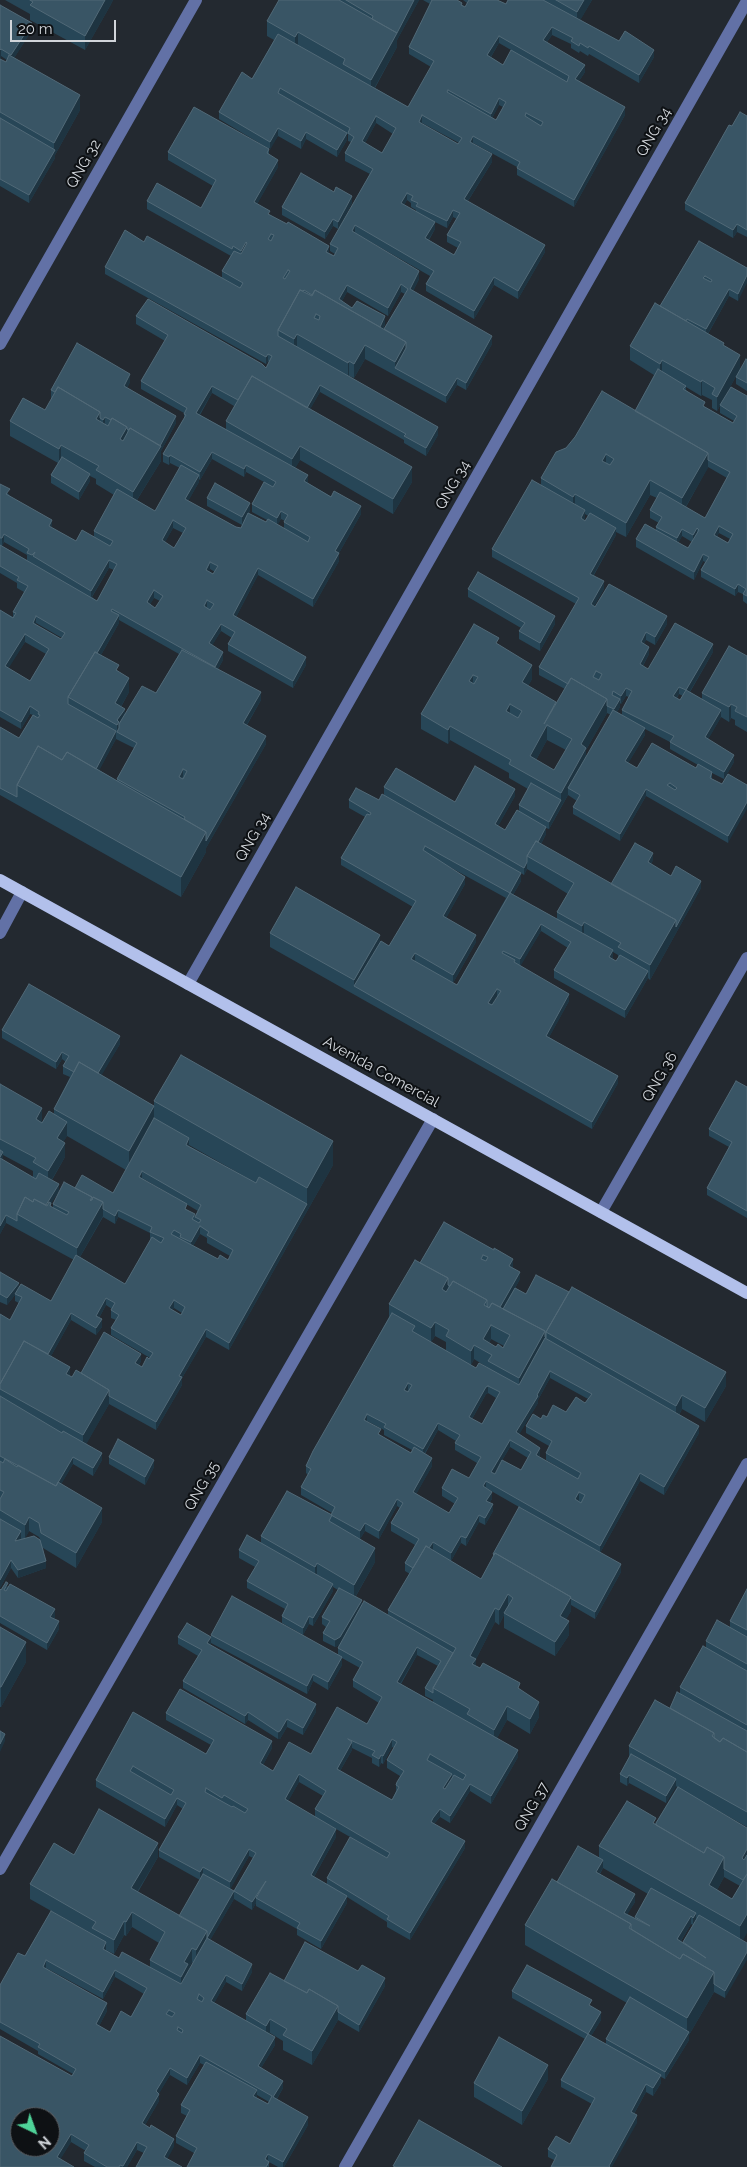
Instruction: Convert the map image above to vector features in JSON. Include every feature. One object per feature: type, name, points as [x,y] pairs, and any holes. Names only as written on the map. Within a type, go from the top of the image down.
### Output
[{"type":"main road","name":"Avenida Comercial","points":[[0,880],[747,1292]]},
{"type":"street","name":"QNG 32","points":[[0,344],[196,0]]},
{"type":"street","name":"QNG 34","points":[[188,984],[747,1]]},
{"type":"street","points":[[0,933],[22,892]]},
{"type":"street","name":"QNG 36","points":[[601,1212],[747,958]]},
{"type":"street","name":"QNG 35","points":[[0,1869],[433,1119]]},
{"type":"street","name":"QNG 37","points":[[345,2167],[747,1464]]},
{"type":"building","points":[[30,0],[105,0],[85,36],[30,5],[33,2]]},
{"type":"building","points":[[279,0],[339,0],[397,33],[371,80],[343,64],[345,59],[298,32],[295,37],[267,21]]},
{"type":"building","points":[[346,0],[414,0],[397,33],[372,19],[373,16]]},
{"type":"building","points":[[432,0],[457,0],[465,7],[469,0],[497,0],[506,4],[508,0],[543,0],[619,41],[625,31],[654,50],[639,75],[589,46],[588,48],[580,43],[579,46],[571,41],[573,38],[552,27],[543,40],[585,65],[575,79],[625,107],[574,200],[517,168],[520,162],[473,136],[470,142],[492,154],[464,199],[545,245],[518,291],[494,277],[474,311],[426,284],[434,271],[355,225],[352,231],[419,271],[410,289],[492,336],[466,383],[457,378],[446,396],[395,368],[406,348],[406,342],[384,329],[408,289],[401,284],[388,308],[347,285],[339,299],[352,308],[357,301],[385,316],[380,327],[315,290],[312,295],[304,290],[300,290],[278,330],[278,336],[438,427],[426,448],[404,436],[406,434],[320,385],[307,408],[252,376],[238,400],[212,386],[196,413],[308,475],[304,481],[331,497],[334,491],[361,506],[335,551],[339,553],[313,599],[258,568],[233,615],[306,657],[293,681],[228,644],[235,632],[221,624],[209,643],[223,652],[215,667],[112,609],[111,611],[119,615],[68,697],[68,704],[116,731],[96,769],[67,752],[62,760],[38,746],[17,785],[17,797],[0,788],[0,727],[19,738],[33,715],[38,718],[40,715],[38,714],[39,712],[30,706],[21,722],[0,710],[0,610],[13,618],[16,613],[13,612],[28,586],[17,580],[19,577],[0,566],[0,545],[97,601],[117,564],[109,560],[91,591],[33,556],[35,552],[32,555],[27,553],[29,549],[4,534],[0,538],[0,484],[10,489],[6,494],[52,520],[49,526],[76,541],[82,530],[110,546],[113,541],[94,531],[117,489],[155,511],[181,465],[199,475],[185,499],[236,527],[241,528],[248,513],[266,522],[268,519],[308,542],[310,537],[284,522],[288,515],[281,511],[277,518],[252,504],[264,482],[273,487],[276,482],[246,465],[244,469],[212,452],[200,472],[170,455],[169,457],[163,454],[186,415],[184,414],[187,408],[141,381],[168,335],[136,316],[148,299],[266,368],[272,356],[268,354],[266,357],[105,267],[125,230],[144,242],[147,236],[240,288],[243,283],[222,271],[234,251],[241,254],[246,242],[241,251],[233,246],[232,249],[147,201],[157,183],[201,208],[216,180],[168,152],[194,107],[269,149],[267,153],[278,160],[254,202],[270,211],[268,214],[287,224],[288,222],[329,246],[326,252],[334,256],[338,248],[330,244],[373,169],[345,153],[354,137],[348,133],[350,128],[280,88],[278,93],[347,133],[337,150],[306,132],[301,141],[278,128],[270,142],[219,112],[242,72],[252,79],[278,34],[408,107],[434,61],[409,47]],"holes":[[[499,36],[569,76],[567,82],[511,50],[503,65],[487,55]],[[448,90],[491,114],[499,98],[506,102],[496,120],[447,92]],[[526,113],[543,122],[541,126],[525,116]],[[422,115],[462,138],[458,144],[419,122]],[[376,116],[396,128],[382,153],[362,141]],[[407,193],[413,196],[411,200],[418,203],[416,206],[447,221],[453,210],[460,213],[447,235],[461,242],[454,255],[425,238],[435,222],[401,203]],[[271,234],[274,235],[271,241],[268,239]],[[288,270],[290,271],[285,279],[283,278]],[[173,520],[186,528],[174,548],[162,540]],[[210,562],[218,566],[213,574],[206,570]],[[154,590],[163,596],[155,608],[147,602]],[[207,600],[214,604],[210,610],[204,606]],[[36,616],[65,633],[61,639],[33,623]],[[25,634],[49,649],[30,681],[5,666]]]},
{"type":"building","points":[[556,0],[584,0],[577,12]]},
{"type":"building","points":[[0,5],[32,23],[11,55],[0,50]]},
{"type":"building","points":[[9,55],[80,95],[54,143],[0,112],[0,59],[6,62]]},
{"type":"building","points":[[740,112],[747,116],[747,230],[737,224],[733,230],[685,203],[729,125],[732,126]]},
{"type":"building","points":[[0,118],[55,150],[29,195],[0,179]]},
{"type":"building","points":[[301,173],[334,192],[336,187],[352,196],[338,222],[333,219],[325,232],[282,207]]},
{"type":"building","points":[[699,241],[747,268],[747,275],[738,294],[729,289],[706,329],[687,319],[686,321],[660,306]],"holes":[[[705,276],[712,280],[711,282],[703,278]]]},
{"type":"building","points":[[300,290],[312,296],[315,290],[406,342],[395,362],[365,345],[354,364],[349,361],[348,363],[297,334],[294,339],[278,330]],"holes":[[[316,314],[320,316],[319,320],[314,318]]]},
{"type":"building","points":[[655,303],[724,343],[723,345],[740,355],[717,397],[712,394],[715,388],[702,380],[701,382],[662,360],[660,364],[630,346]]},
{"type":"building","points":[[77,343],[130,374],[124,386],[176,416],[160,446],[130,428],[129,430],[127,429],[127,427],[112,418],[111,420],[105,417],[103,420],[100,418],[100,412],[58,387],[55,392],[51,390]]},
{"type":"building","points":[[747,360],[747,383],[736,377]]},
{"type":"building","points":[[658,369],[686,386],[683,389],[705,402],[703,406],[733,423],[737,416],[720,405],[731,387],[747,396],[747,596],[743,594],[746,589],[738,584],[735,589],[701,570],[709,557],[703,554],[694,572],[636,539],[645,524],[688,548],[699,530],[697,528],[693,535],[682,529],[677,538],[656,527],[662,517],[650,510],[660,492],[705,518],[730,472],[708,460],[708,453],[635,411]],"holes":[[[719,526],[733,534],[728,543],[714,535]]]},
{"type":"building","points":[[252,376],[412,467],[393,499],[300,446],[292,459],[226,421]]},
{"type":"building","points":[[58,387],[100,412],[96,419],[108,426],[112,418],[127,427],[120,439],[123,441],[130,428],[161,446],[133,492],[96,470],[99,466],[61,445],[59,449],[10,421],[23,398],[45,410]]},
{"type":"building","points":[[602,391],[708,453],[682,498],[650,480],[626,523],[575,494],[573,497],[541,478],[556,452],[566,448],[575,437]],"holes":[[[606,454],[614,459],[610,465],[602,461]]]},
{"type":"building","points":[[62,457],[90,474],[79,492],[51,475]]},
{"type":"building","points":[[532,480],[585,510],[581,518],[585,521],[590,513],[616,528],[590,574],[604,581],[591,604],[595,607],[609,584],[667,616],[655,637],[646,632],[641,642],[649,647],[640,664],[648,669],[675,623],[713,644],[686,690],[721,710],[705,737],[734,755],[724,772],[670,742],[674,736],[622,710],[632,691],[626,688],[621,696],[613,691],[612,695],[620,699],[614,709],[607,706],[607,699],[571,678],[568,684],[539,667],[579,598],[492,549]],"holes":[[[596,671],[602,674],[599,680],[593,677]],[[679,687],[686,690],[680,700],[673,696]]]},
{"type":"building","points":[[215,483],[250,503],[242,517],[207,498]]},
{"type":"building","points":[[478,572],[555,616],[540,643],[519,631],[525,623],[468,589]]},
{"type":"building","points":[[474,624],[499,638],[496,643],[532,665],[522,682],[556,702],[544,724],[571,678],[607,699],[581,744],[586,748],[561,793],[509,764],[511,760],[450,726],[448,730],[421,714]],"holes":[[[473,675],[478,677],[474,684],[469,681]],[[510,704],[522,711],[518,718],[506,711]],[[547,725],[572,739],[554,770],[530,756]]]},
{"type":"building","points":[[729,646],[747,656],[747,717],[735,711],[737,707],[731,704],[729,707],[702,693]]},
{"type":"building","points":[[182,650],[261,692],[243,723],[266,736],[206,841],[206,832],[184,819],[185,817],[117,779],[137,743],[117,732],[119,724],[142,686],[156,693]],"holes":[[[183,769],[187,771],[183,779],[179,777]]]},
{"type":"building","points":[[95,652],[119,665],[116,670],[129,678],[115,703],[125,709],[117,720],[119,722],[117,725],[68,697]]},
{"type":"building","points":[[613,710],[645,728],[625,761],[637,768],[652,743],[696,768],[698,764],[712,772],[710,778],[722,784],[728,774],[747,785],[747,802],[728,836],[646,789],[620,834],[573,807],[580,795],[568,788]],"holes":[[[670,783],[677,788],[675,790],[667,785]]]},
{"type":"building","points":[[38,746],[62,760],[67,752],[206,832],[181,877],[17,785]]},
{"type":"building","points":[[475,766],[515,789],[495,824],[505,830],[517,810],[546,827],[538,842],[536,841],[527,856],[524,868],[384,787],[396,768],[455,802]]},
{"type":"building","points":[[531,783],[561,800],[549,822],[519,805]]},
{"type":"building","points":[[356,788],[379,800],[382,794],[521,873],[510,893],[613,950],[609,957],[616,961],[620,955],[648,971],[625,1010],[554,970],[571,942],[541,924],[520,959],[503,951],[502,953],[569,994],[546,1036],[618,1076],[592,1122],[354,986],[381,941],[389,946],[416,901],[341,858],[367,814],[370,815],[371,813],[349,800]],"holes":[[[425,846],[510,893],[457,985],[411,959],[415,953],[453,975],[476,935],[443,916],[465,877],[423,850]],[[497,989],[501,991],[492,1005],[488,1003]]]},
{"type":"building","points":[[536,841],[676,920],[650,965],[618,947],[621,943],[584,922],[582,926],[557,912],[574,883],[527,856]]},
{"type":"building","points":[[635,843],[653,853],[648,862],[671,876],[676,866],[701,881],[676,927],[676,920],[611,884]]},
{"type":"building","points":[[296,887],[380,935],[354,980],[270,933]]},
{"type":"building","points":[[29,984],[120,1036],[98,1073],[79,1062],[74,1072],[63,1066],[69,1056],[62,1052],[56,1062],[2,1030]]},
{"type":"building","points":[[181,1055],[333,1141],[307,1188],[154,1101]]},
{"type":"building","points":[[79,1062],[154,1106],[129,1151],[54,1109]]},
{"type":"building","points":[[736,1081],[747,1087],[747,1211],[707,1188],[732,1142],[709,1129]]},
{"type":"building","points":[[0,1084],[42,1108],[36,1119],[42,1123],[49,1111],[67,1122],[57,1138],[65,1143],[48,1171],[33,1162],[36,1158],[0,1139]]},
{"type":"building","points":[[154,1118],[189,1138],[186,1145],[256,1183],[259,1177],[307,1204],[229,1343],[206,1329],[179,1376],[182,1377],[156,1422],[109,1396],[109,1390],[81,1373],[104,1332],[141,1354],[135,1363],[142,1367],[147,1357],[149,1359],[153,1353],[111,1328],[119,1315],[111,1310],[115,1303],[106,1298],[96,1316],[102,1319],[96,1328],[71,1313],[48,1354],[24,1341],[0,1384],[0,1314],[10,1320],[22,1297],[15,1294],[21,1284],[51,1301],[76,1255],[125,1284],[152,1237],[161,1243],[164,1238],[150,1232],[152,1227],[118,1210],[115,1216],[103,1209],[103,1202],[93,1197],[92,1200],[92,1197],[75,1188],[82,1175],[113,1193]],"holes":[[[142,1171],[201,1205],[195,1217],[201,1220],[199,1223],[192,1219],[195,1214],[185,1209],[187,1204],[139,1177]],[[200,1226],[209,1232],[207,1235],[233,1250],[228,1260],[220,1255],[218,1259],[171,1234],[174,1230],[181,1234],[180,1237],[191,1242]],[[174,1300],[185,1307],[181,1315],[169,1308]]]},
{"type":"building","points":[[0,1158],[36,1179],[39,1173],[59,1184],[46,1205],[34,1199],[33,1202],[25,1197],[17,1214],[17,1221],[6,1215],[0,1226]]},
{"type":"building","points":[[64,1182],[92,1197],[91,1201],[93,1197],[103,1202],[77,1248],[17,1214],[25,1197],[33,1202],[34,1199],[47,1206],[49,1202],[51,1203],[50,1206],[67,1215],[69,1212],[53,1204]]},
{"type":"building","points":[[444,1222],[513,1259],[509,1266],[520,1272],[500,1307],[492,1303],[489,1308],[487,1300],[453,1281],[450,1286],[448,1285],[448,1278],[420,1263]],"holes":[[[483,1255],[488,1257],[486,1261],[481,1259]]]},
{"type":"building","points":[[415,1260],[448,1278],[442,1289],[446,1292],[453,1281],[487,1300],[484,1305],[489,1308],[492,1303],[545,1331],[519,1378],[488,1361],[492,1355],[474,1345],[471,1351],[446,1336],[449,1330],[435,1322],[431,1328],[389,1304]],"holes":[[[491,1325],[510,1335],[503,1348],[498,1344],[496,1347],[483,1339]]]},
{"type":"building","points":[[0,1272],[19,1283],[7,1298],[0,1294]]},
{"type":"building","points":[[536,1275],[569,1292],[546,1332],[546,1338],[545,1331],[503,1309],[515,1288],[526,1294]]},
{"type":"building","points":[[572,1287],[726,1372],[705,1408],[682,1395],[676,1406],[546,1332]]},
{"type":"building","points":[[392,1313],[415,1326],[412,1331],[476,1368],[479,1363],[519,1385],[545,1338],[699,1426],[664,1487],[640,1473],[600,1546],[486,1481],[483,1486],[492,1492],[486,1501],[493,1504],[485,1518],[479,1515],[466,1538],[461,1536],[451,1553],[433,1542],[429,1548],[426,1546],[413,1568],[405,1563],[419,1539],[391,1523],[403,1503],[397,1499],[379,1531],[365,1523],[360,1531],[331,1515],[335,1507],[301,1487],[311,1469],[306,1466]],"holes":[[[550,1371],[592,1394],[585,1403],[576,1397],[566,1412],[553,1405],[547,1417],[543,1415],[541,1419],[533,1414],[526,1426],[552,1441],[546,1453],[581,1473],[578,1479],[536,1455],[540,1448],[516,1432],[538,1396]],[[408,1383],[412,1385],[408,1392],[404,1390]],[[488,1386],[500,1392],[482,1424],[469,1417],[486,1387]],[[367,1414],[386,1424],[384,1427],[423,1449],[438,1423],[460,1435],[455,1443],[481,1457],[469,1478],[452,1469],[442,1488],[458,1498],[449,1513],[413,1492],[432,1458],[414,1447],[411,1453],[378,1434],[381,1429],[364,1420]],[[510,1440],[531,1452],[521,1470],[502,1460],[495,1474],[491,1472]],[[579,1492],[585,1495],[581,1503],[575,1499]]]},
{"type":"building","points":[[24,1341],[70,1367],[66,1374],[72,1377],[76,1370],[109,1390],[83,1435],[0,1389],[0,1384]]},
{"type":"building","points":[[0,1396],[62,1433],[63,1431],[102,1453],[93,1468],[73,1457],[56,1486],[0,1456]]},
{"type":"building","points":[[118,1439],[154,1460],[145,1477],[109,1457]]},
{"type":"building","points":[[5,1459],[56,1486],[58,1482],[102,1508],[76,1553],[41,1533],[39,1523],[29,1517],[25,1525],[0,1510],[0,1499],[4,1492],[0,1490],[0,1461],[3,1463]]},
{"type":"building","points":[[287,1491],[332,1515],[329,1521],[375,1548],[354,1585],[317,1563],[315,1567],[261,1536]]},
{"type":"building","points":[[519,1507],[621,1564],[595,1612],[495,1553],[493,1554]]},
{"type":"building","points":[[0,1519],[21,1531],[15,1541],[34,1536],[40,1540],[46,1561],[18,1570],[11,1560],[0,1580]]},
{"type":"building","points":[[247,1535],[333,1584],[313,1618],[309,1616],[303,1628],[282,1616],[288,1604],[247,1581],[259,1561],[239,1550]]},
{"type":"building","points":[[426,1546],[481,1579],[495,1553],[571,1597],[560,1616],[569,1621],[555,1642],[504,1613],[513,1598],[508,1594],[499,1610],[495,1608],[470,1656],[476,1659],[472,1664],[480,1668],[483,1663],[520,1683],[518,1688],[539,1702],[530,1719],[507,1706],[494,1730],[467,1714],[470,1709],[433,1688],[456,1648],[388,1610]]},
{"type":"building","points":[[6,1582],[8,1583],[4,1590],[6,1591],[10,1584],[55,1609],[50,1617],[59,1621],[47,1643],[0,1616],[0,1589]]},
{"type":"building","points":[[339,1588],[362,1600],[340,1637],[335,1640],[323,1633],[330,1621],[322,1617]]},
{"type":"building","points":[[747,1589],[747,1630],[730,1621]]},
{"type":"building","points":[[232,1596],[342,1657],[328,1682],[313,1674],[307,1686],[211,1635]]},
{"type":"building","points":[[364,1601],[453,1653],[433,1688],[433,1693],[425,1688],[441,1661],[417,1647],[397,1682],[518,1750],[491,1796],[470,1784],[450,1816],[440,1809],[433,1818],[431,1822],[465,1841],[410,1933],[387,1919],[389,1916],[327,1878],[350,1837],[387,1858],[390,1853],[315,1809],[326,1791],[299,1774],[285,1799],[336,1829],[311,1875],[347,1896],[321,1941],[297,1928],[300,1923],[256,1898],[266,1881],[252,1902],[234,1891],[256,1853],[249,1849],[230,1882],[203,1867],[200,1872],[159,1850],[186,1803],[177,1798],[165,1819],[96,1780],[133,1712],[206,1754],[214,1740],[166,1713],[180,1689],[272,1741],[260,1763],[273,1771],[289,1742],[311,1754],[337,1707],[367,1724],[382,1697],[353,1680],[363,1662],[338,1648]],"holes":[[[348,1739],[375,1751],[372,1755],[379,1759],[381,1755],[383,1756],[392,1739],[397,1742],[387,1760],[404,1771],[397,1782],[396,1785],[399,1787],[392,1800],[337,1769],[352,1742]],[[430,1754],[466,1775],[463,1780],[454,1775],[445,1789],[443,1788],[452,1774],[427,1760]],[[133,1766],[174,1790],[171,1795],[130,1771]],[[206,1788],[222,1798],[224,1795],[248,1809],[245,1813],[205,1792]]]},
{"type":"building","points":[[717,1620],[747,1637],[747,1664],[706,1641]]},
{"type":"building","points":[[187,1623],[211,1637],[207,1643],[316,1704],[303,1728],[287,1719],[278,1732],[248,1712],[245,1716],[183,1681],[202,1650],[178,1637]]},
{"type":"building","points":[[0,1627],[26,1642],[1,1687],[0,1687]]},
{"type":"building","points":[[703,1646],[747,1671],[747,1725],[680,1687]]},
{"type":"building","points":[[677,1692],[747,1731],[747,1752],[723,1738],[720,1742],[714,1738],[714,1733],[670,1708]]},
{"type":"building","points":[[655,1700],[714,1733],[712,1736],[720,1742],[723,1738],[747,1752],[747,1812],[629,1746]]},
{"type":"building","points":[[0,1731],[5,1734],[0,1744]]},
{"type":"building","points":[[631,1754],[676,1779],[666,1796],[629,1775],[627,1778],[620,1774]]},
{"type":"building","points":[[678,1787],[747,1828],[747,1849],[742,1858],[744,1860],[747,1855],[747,1874],[743,1880],[724,1869],[724,1857],[707,1847],[704,1853],[656,1825]]},
{"type":"building","points":[[627,1801],[656,1818],[653,1823],[704,1853],[707,1847],[724,1857],[709,1885],[732,1899],[747,1874],[747,1914],[740,1926],[599,1846]]},
{"type":"building","points":[[99,1809],[158,1843],[131,1888],[207,1931],[196,1950],[192,1948],[184,1962],[188,1964],[181,1977],[150,1960],[165,1932],[132,1912],[126,1922],[124,1921],[114,1940],[92,1928],[96,1922],[30,1884],[54,1843],[74,1855]]},
{"type":"building","points":[[578,1846],[603,1860],[596,1872],[635,1894],[624,1913],[650,1926],[635,1917],[651,1888],[696,1913],[693,1918],[691,1916],[677,1939],[706,1958],[683,1942],[699,1915],[747,1943],[747,1952],[725,1991],[714,1984],[714,1972],[683,1954],[680,1959],[631,1929],[631,1924],[557,1882]]},
{"type":"building","points":[[203,1874],[234,1891],[207,1938],[207,1931],[179,1916]]},
{"type":"building","points":[[552,1879],[631,1924],[629,1928],[680,1959],[683,1954],[714,1972],[687,2018],[525,1925]]},
{"type":"building","points":[[51,1911],[106,1942],[103,1949],[119,1958],[122,1952],[181,1984],[207,1938],[252,1964],[242,1984],[226,1975],[211,2001],[275,2037],[258,2066],[283,2081],[273,2097],[308,2117],[283,2162],[268,2154],[265,2159],[269,2162],[266,2167],[187,2167],[197,2148],[176,2136],[190,2110],[181,2105],[206,2062],[257,2090],[253,2096],[268,2104],[272,2096],[200,2055],[187,2078],[170,2068],[156,2091],[159,2094],[142,2123],[150,2128],[151,2125],[174,2139],[164,2157],[182,2167],[136,2167],[147,2147],[137,2142],[123,2166],[120,2165],[119,2167],[107,2167],[84,2153],[89,2145],[71,2134],[60,2152],[60,2107],[10,2107],[10,2157],[57,2157],[74,2167],[0,2167],[0,2036],[72,2076],[76,2069],[38,2047],[40,2044],[0,2022],[0,1985],[18,1953],[25,1956]],"holes":[[[46,1960],[103,1992],[115,1970],[147,1988],[131,2017],[121,2011],[110,2032],[96,2024],[107,2003],[43,1967]],[[199,1994],[204,1998],[202,2002],[197,1999]],[[169,2010],[175,2013],[172,2017],[166,2014]],[[178,2027],[183,2030],[182,2033],[177,2030]]]},
{"type":"building","points":[[305,1942],[358,1971],[362,1965],[385,1978],[359,2025],[338,2012],[338,2006],[309,1989],[307,1993],[284,1981]]},
{"type":"building","points":[[527,1965],[592,2000],[589,2005],[601,2012],[588,2034],[512,1991]]},
{"type":"building","points":[[270,1973],[307,1993],[309,1989],[338,2006],[312,2051],[283,2035],[287,2029],[270,2019],[266,2026],[246,2014]]},
{"type":"building","points":[[630,1997],[689,2032],[665,2072],[606,2039]]},
{"type":"building","points":[[588,2034],[661,2075],[653,2088],[646,2084],[631,2112],[637,2115],[610,2167],[551,2167],[557,2155],[548,2149],[556,2136],[570,2144],[595,2098],[561,2080]]},
{"type":"building","points":[[499,2037],[548,2065],[522,2111],[474,2083]]},
{"type":"building","points":[[419,2120],[502,2167],[393,2166]]}]
